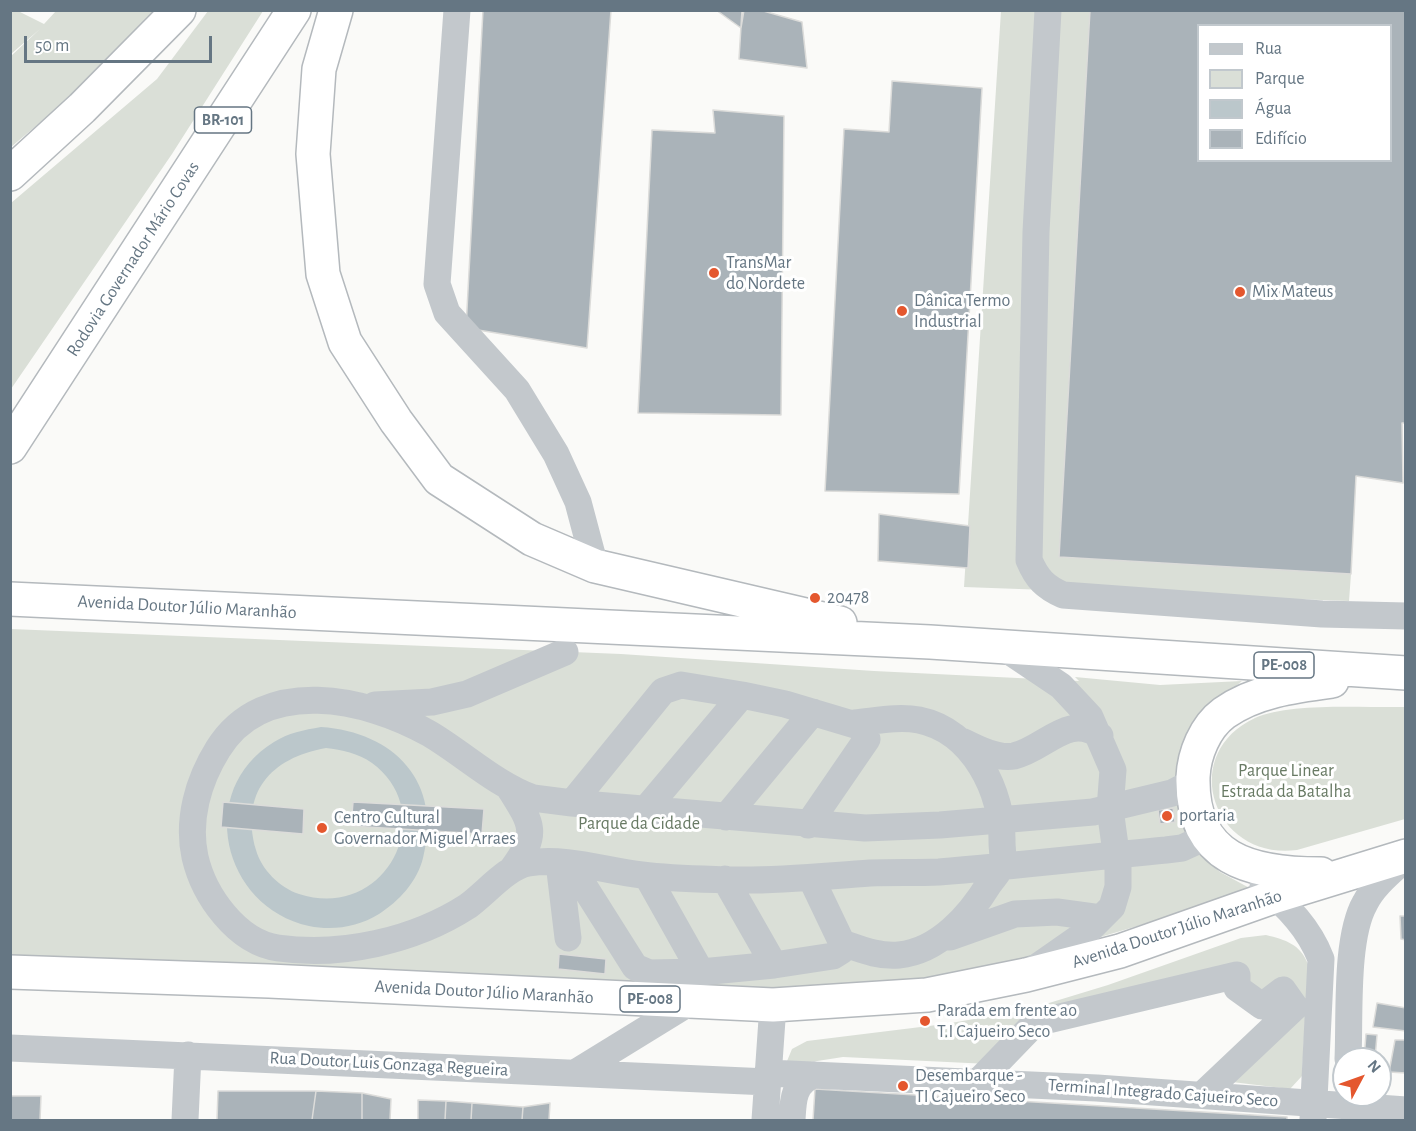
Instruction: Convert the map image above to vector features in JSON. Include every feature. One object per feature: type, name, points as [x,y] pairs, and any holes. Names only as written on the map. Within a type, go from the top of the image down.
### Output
[{"type":"highway","points":[[10,174],[82,108],[178,10]]},
{"type":"highway","name":"Rodovia Governador Mário Covas","points":[[10,447],[294,10]]},
{"type":"highway","points":[[336,10],[318,69],[313,154],[323,274],[345,342],[389,412],[439,479],[532,539],[595,566],[930,642]]},
{"type":"highway","name":"Avenida Doutor Júlio Maranhão","points":[[10,599],[930,642],[1404,672]]},
{"type":"highway","points":[[1352,872],[1300,874],[1257,869],[1216,846],[1195,808],[1194,760],[1222,714],[1252,696],[1302,685],[1404,672]]},
{"type":"highway","name":"Avenida Doutor Júlio Maranhão","points":[[10,972],[696,986],[773,1005],[927,995],[1026,975],[1120,951],[1276,896],[1406,857]]},
{"type":"street","points":[[457,10],[437,284],[447,313],[517,390],[556,454],[578,502],[595,566]]},
{"type":"street","points":[[1048,10],[1035,279],[1029,560],[1036,576],[1045,587],[1063,595],[1322,614],[1406,616]]},
{"type":"street","points":[[1004,647],[1061,686],[1090,717],[1113,770],[1110,809],[1117,855],[1118,887],[1112,907],[1087,932],[1026,975]]},
{"type":"street","points":[[510,789],[529,819],[531,830],[526,851],[513,868],[492,888],[445,920],[412,933],[366,945],[328,950],[273,947],[242,930],[223,914],[207,890],[192,845],[196,799],[202,776],[226,735],[261,711],[288,701],[324,700],[360,705],[432,702],[467,694],[565,652]]},
{"type":"street","points":[[572,803],[663,691],[681,685],[742,695],[855,723],[905,718],[921,720],[982,750],[1013,756],[1071,728],[1090,729],[1100,736]]},
{"type":"street","points":[[646,809],[742,695]]},
{"type":"street","points":[[360,705],[427,732],[467,757],[510,789],[533,798],[808,825],[865,828],[1002,821],[1110,809],[1172,793],[1193,782]]},
{"type":"street","points":[[726,817],[813,712]]},
{"type":"street","points":[[808,825],[867,739],[866,733],[855,723]]},
{"type":"street","points":[[842,943],[868,952],[898,955],[921,949],[947,934],[969,913],[1002,865],[1002,821],[981,765],[955,738]]},
{"type":"street","points":[[513,868],[532,862],[565,864],[647,876],[725,879],[811,878],[937,872],[1216,846],[1276,896],[1312,937],[1321,959],[1313,1112]]},
{"type":"street","points":[[1349,1047],[1353,945],[1357,922],[1364,903],[1377,885],[1406,857]]},
{"type":"street","points":[[565,864],[567,938]]},
{"type":"street","points":[[565,864],[635,967],[696,986]]},
{"type":"street","points":[[647,876],[696,986]]},
{"type":"street","points":[[575,1073],[696,986],[774,965],[833,956],[841,951],[842,943],[811,878]]},
{"type":"street","points":[[725,879],[774,965]]},
{"type":"street","points":[[934,941],[958,935],[1015,914],[1057,912],[1101,918]]},
{"type":"street","points":[[977,1083],[1035,1023],[1237,975],[1237,988],[1262,1006],[1283,990],[1295,1007],[1202,1095]]},
{"type":"street","points":[[765,1120],[773,1005]]},
{"type":"street","name":"Rua Doutor Luis Gonzaga Regueira","points":[[10,1048],[575,1073],[768,1078],[814,1075]]},
{"type":"street","points":[[185,1120],[188,1055]]},
{"type":"street","points":[[792,1120],[795,1091],[806,1078],[814,1075]]},
{"type":"street","name":"Terminal Integrado Cajueiro Seco","points":[[814,1075],[1202,1095],[1313,1112],[1346,1107],[1406,1110]]},
{"type":"green space","points":[[11,11],[18,11],[44,24],[56,11],[158,11],[61,105],[11,147],[11,56],[40,29],[11,54]]},
{"type":"green space","points":[[208,11],[263,11],[172,154],[11,389],[11,203],[157,79]]},
{"type":"green space","points":[[1001,11],[1090,11],[1059,557],[1351,574],[1349,601],[964,587]]},
{"type":"green space","name":"Parque da Cidade","points":[[11,629],[621,654],[874,671],[1079,681],[1075,677],[1160,685],[1242,681],[1208,709],[1185,811],[1203,858],[1220,872],[1255,891],[993,969],[912,986],[793,996],[11,959]]},
{"type":"green space","name":"Parque Linear Estrada da Batalha","points":[[1405,707],[1405,819],[1297,850],[1268,849],[1244,839],[1226,823],[1215,802],[1212,778],[1217,755],[1231,734],[1255,718],[1270,713],[1307,708]]},
{"type":"green space","points":[[1266,935],[1292,944],[1305,957],[1308,964],[1302,1076],[1290,1089],[1232,1082],[1304,1007],[1264,1003],[1242,986],[1032,1017],[989,1064],[843,1057],[785,1066],[792,1049],[807,1041],[945,1024],[1026,1010],[1108,985],[1241,938]]},
{"type":"water","points":[[321,727],[347,731],[371,739],[391,751],[407,766],[419,784],[426,806],[427,831],[423,858],[412,883],[400,897],[379,914],[345,927],[309,926],[279,915],[256,896],[239,872],[229,845],[227,816],[234,788],[249,763],[279,739],[296,732]],"holes":[[[326,748],[350,752],[372,763],[392,784],[402,809],[402,834],[394,858],[378,878],[356,893],[330,899],[299,894],[272,877],[262,864],[256,850],[252,830],[252,811],[256,795],[264,781],[289,760]]]},
{"type":"building","points":[[483,10],[611,10],[587,348],[466,328]]},
{"type":"building","points":[[716,10],[744,10],[741,28]]},
{"type":"building","points":[[742,10],[760,10],[802,22],[807,68],[739,59]]},
{"type":"building","name":"Mix Mateus","points":[[1090,10],[1406,10],[1406,423],[1402,423],[1403,483],[1356,476],[1351,574],[1059,557]]},
{"type":"building","name":"Dânica Termo Industrial","points":[[892,81],[982,88],[959,494],[825,491],[844,129],[889,132]]},
{"type":"building","name":"TransMar do Nordete","points":[[713,110],[784,116],[781,415],[638,413],[652,130],[715,133]]},
{"type":"building","points":[[879,514],[970,526],[968,568],[878,561]]},
{"type":"building","points":[[223,802],[304,809],[303,834],[221,827]]},
{"type":"building","points":[[353,802],[484,809],[482,834],[351,826]]},
{"type":"building","name":"portaria","points":[[1173,808],[1175,822],[1160,824],[1158,810]]},
{"type":"building","points":[[1400,916],[1406,916],[1406,940],[1401,939]]},
{"type":"building","points":[[559,954],[606,959],[605,974],[558,969]]},
{"type":"building","points":[[1377,1003],[1406,1008],[1406,1031],[1373,1027]]},
{"type":"building","points":[[1366,1034],[1377,1035],[1376,1047],[1365,1047]]},
{"type":"building","points":[[1395,1040],[1406,1040],[1406,1073],[1392,1072]]},
{"type":"building","points":[[815,1089],[1287,1117],[1287,1120],[813,1120]]},
{"type":"building","points":[[218,1091],[316,1091],[312,1120],[217,1120]]},
{"type":"building","points":[[316,1091],[362,1093],[362,1120],[312,1120]]},
{"type":"building","points":[[362,1093],[391,1099],[390,1120],[362,1120]]},
{"type":"building","points":[[10,1096],[41,1096],[40,1120],[10,1120]]},
{"type":"building","points":[[418,1100],[446,1101],[445,1120],[418,1120]]},
{"type":"building","points":[[446,1101],[472,1103],[471,1120],[445,1120]]},
{"type":"building","points":[[472,1103],[523,1107],[522,1120],[471,1120]]},
{"type":"building","points":[[550,1103],[549,1120],[522,1120],[523,1107]]},
{"type":"place","name":"TransMar do Nordete","points":[[714,273]]},
{"type":"place","name":"Mix Mateus","points":[[1240,292]]},
{"type":"place","name":"Dânica Termo Industrial","points":[[902,311]]},
{"type":"place","name":"20478","points":[[815,598]]},
{"type":"place","name":"portaria","points":[[1167,816]]},
{"type":"place","name":"Centro Cultural Governador Miguel Arraes","points":[[322,828]]},
{"type":"place","name":"Parada em frente ao T.I Cajueiro Seco","points":[[925,1021]]},
{"type":"place","name":"Desembarque - TI Cajueiro Seco","points":[[903,1086]]}]
